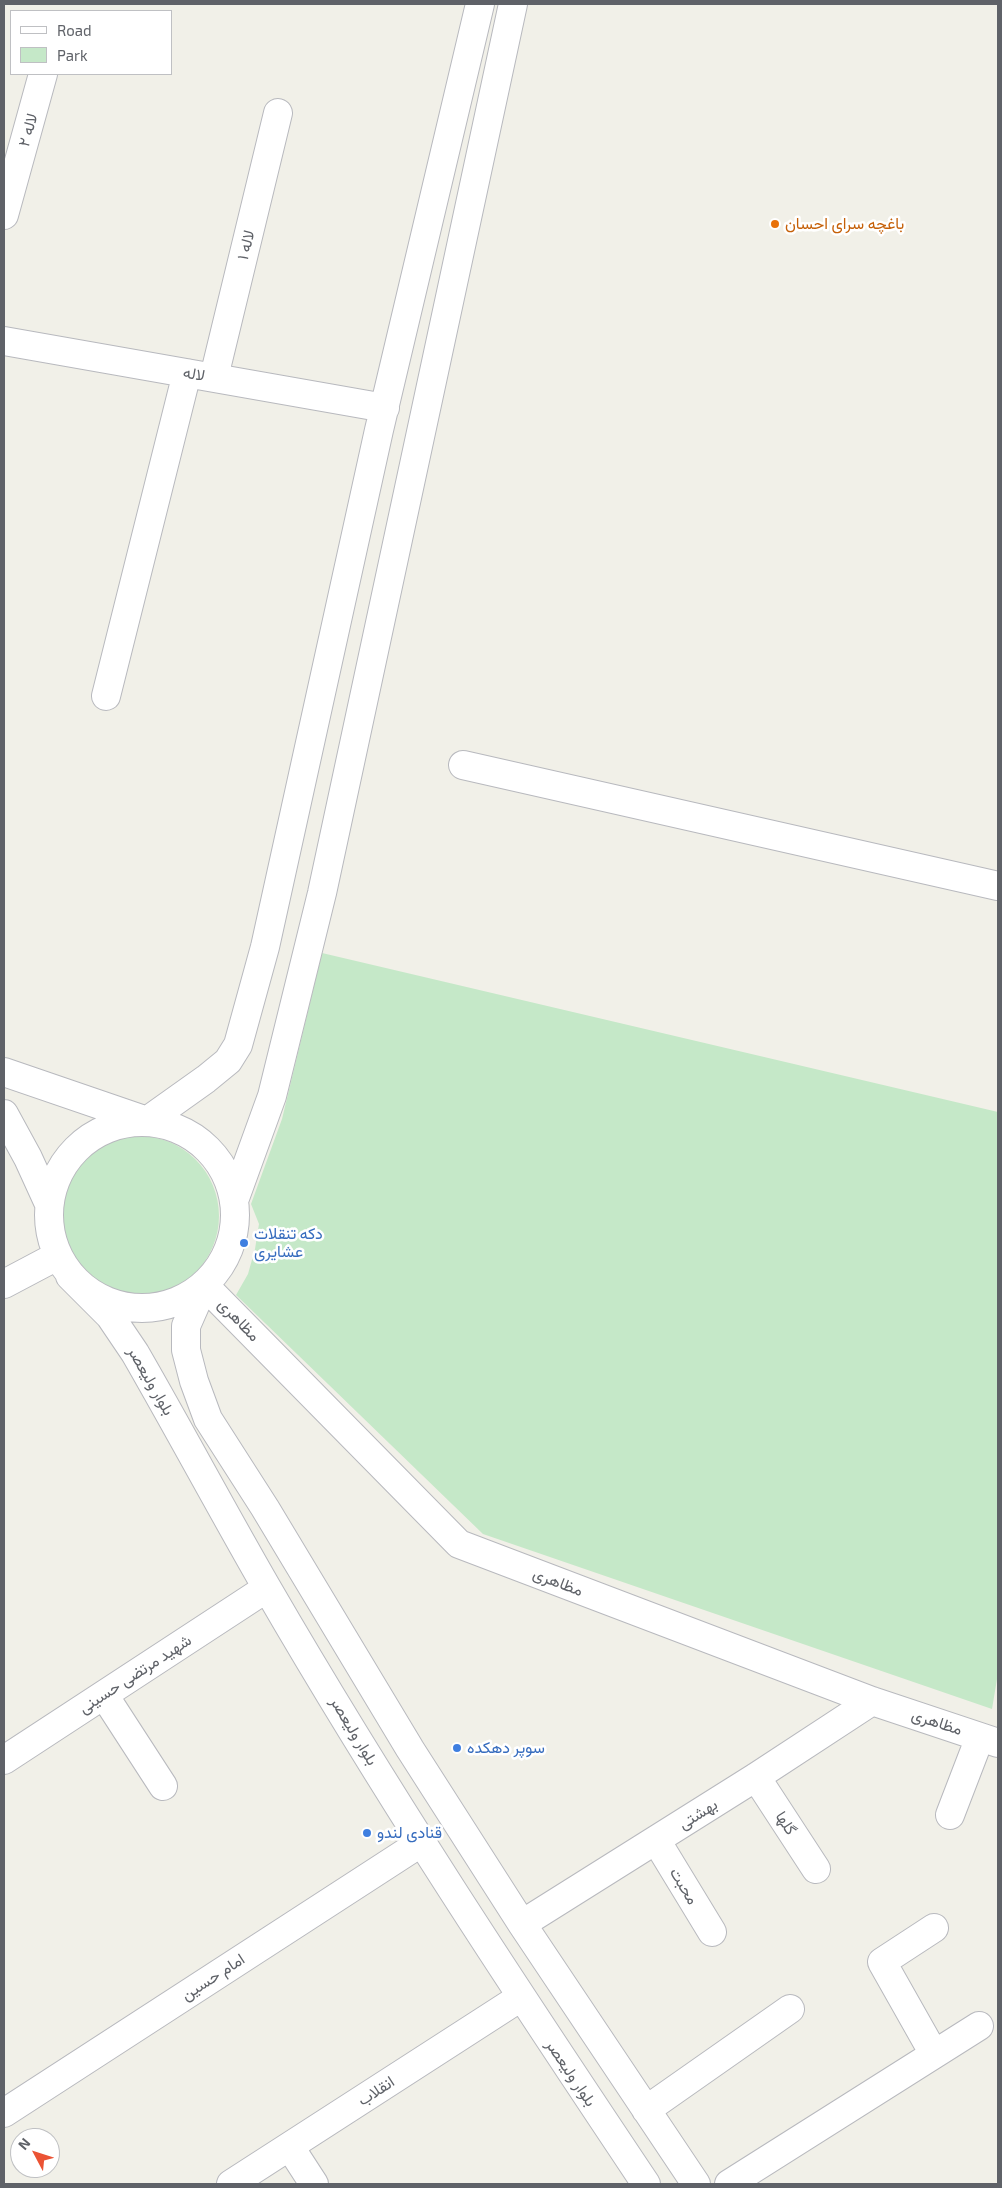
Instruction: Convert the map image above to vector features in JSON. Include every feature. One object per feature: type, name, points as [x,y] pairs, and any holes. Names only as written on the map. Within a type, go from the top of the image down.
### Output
[{"type":"street","points":[[480,4],[385,408],[265,947],[238,1045],[228,1061],[147,1121],[119,1124],[93,1135],[72,1153],[56,1177],[49,1204],[49,1230],[64,1266],[86,1290],[104,1301],[125,1307],[139,1308],[167,1305],[187,1297],[204,1285],[224,1260],[234,1230],[235,1198],[272,1096],[322,893],[513,4]]},
{"type":"street","name":"لاله ۲","points":[[4,215],[43,75]]},
{"type":"street","name":"لاله ۱","points":[[214,377],[278,113]]},
{"type":"street","name":"لاله","points":[[4,341],[385,408]]},
{"type":"street","points":[[106,696],[187,373]]},
{"type":"street","points":[[463,765],[998,886]]},
{"type":"street","points":[[4,1072],[147,1121],[178,1128],[205,1144],[224,1169],[235,1198]]},
{"type":"street","points":[[4,1114],[28,1158],[49,1204]]},
{"type":"street","points":[[4,1284],[64,1266]]},
{"type":"street","name":"بلوار ولیعصر","points":[[64,1266],[110,1316],[135,1353],[267,1588],[422,1842],[521,1997],[646,2184]]},
{"type":"street","name":"مظاهری","points":[[204,1285],[459,1544],[872,1701],[989,1740]]},
{"type":"street","name":"بلوار ولیعصر","points":[[204,1285],[186,1326],[186,1350],[194,1381],[208,1419],[265,1508],[410,1749],[522,1924],[696,2184]]},
{"type":"street","name":"شهید مرتضی حسینی","points":[[4,1760],[267,1588]]},
{"type":"street","points":[[104,1694],[163,1786]]},
{"type":"street","name":"بهشتی","points":[[522,1924],[756,1777],[872,1701]]},
{"type":"street","points":[[950,1815],[989,1740]]},
{"type":"street","name":"گلها","points":[[756,1777],[816,1869]]},
{"type":"street","name":"محبت","points":[[656,1840],[712,1932]]},
{"type":"street","name":"امام حسین","points":[[4,2113],[422,1842]]},
{"type":"street","points":[[934,1928],[882,1962],[934,2054]]},
{"type":"street","name":"انقلاب","points":[[231,2184],[521,1997]]},
{"type":"street","points":[[646,2110],[790,2009]]},
{"type":"street","points":[[729,2184],[979,2026]]},
{"type":"street","points":[[290,2146],[314,2184]]},
{"type":"green space","points":[[322,953],[998,1112],[998,1673],[992,1709],[483,1534],[236,1295],[248,1274],[255,1249],[259,1224],[251,1204],[282,1119]]},
{"type":"green space","points":[[139,1136],[170,1142],[190,1154],[201,1165],[213,1185],[219,1216],[213,1247],[201,1267],[190,1278],[170,1290],[139,1296],[108,1290],[88,1278],[77,1267],[65,1247],[59,1216],[65,1185],[77,1165],[88,1154],[108,1142]]},
{"type":"place","name":"باغچه سرای احسان","points":[[775,224]]},
{"type":"place","name":"دکه تنقلات عشایری","points":[[244,1243]]},
{"type":"place","name":"سوپر دهکده","points":[[457,1748]]},
{"type":"place","name":"قنادی لندو","points":[[367,1833]]}]
